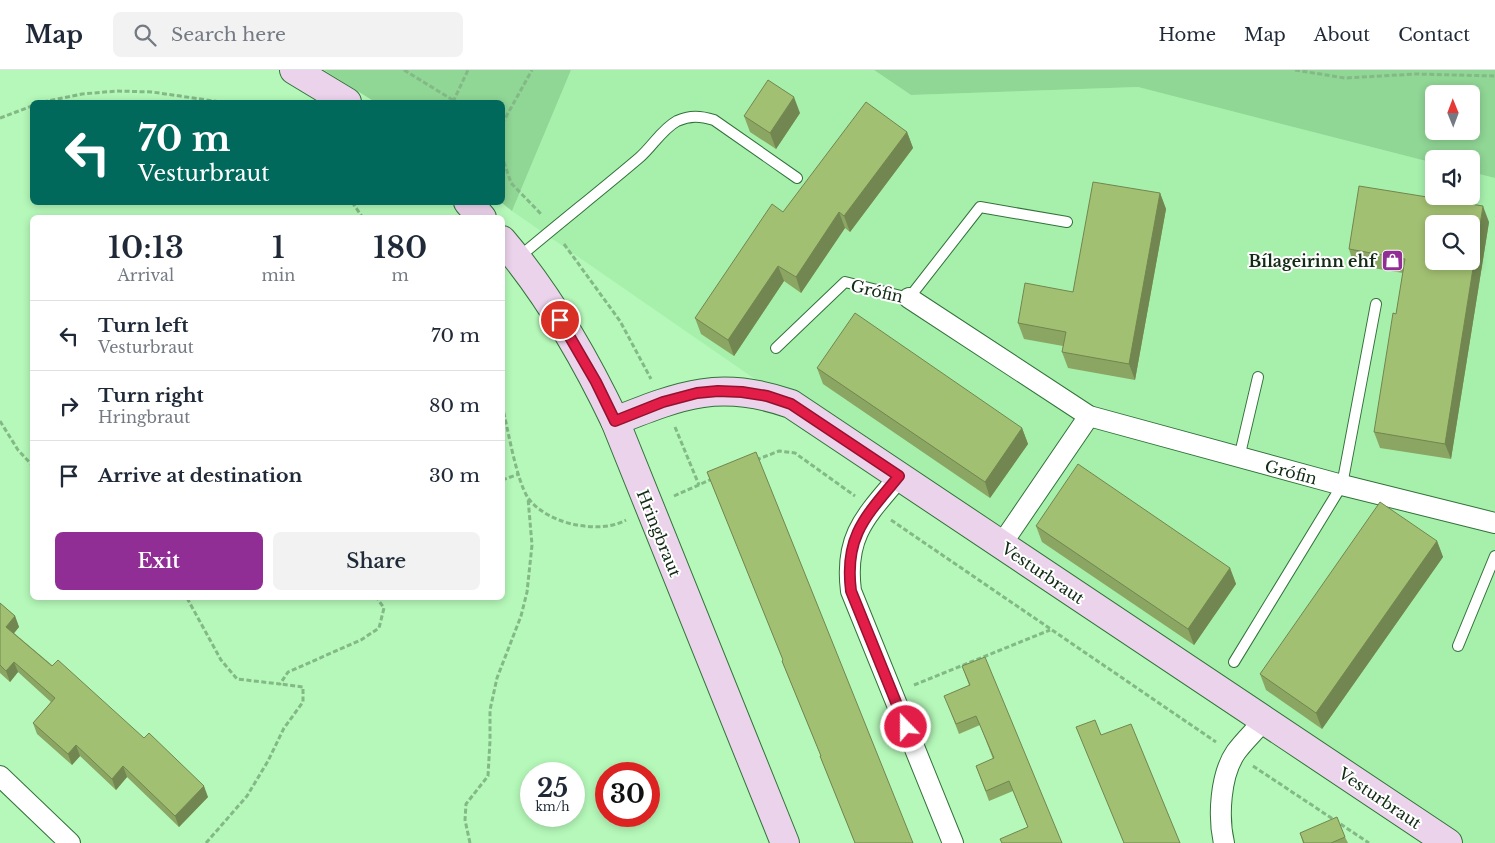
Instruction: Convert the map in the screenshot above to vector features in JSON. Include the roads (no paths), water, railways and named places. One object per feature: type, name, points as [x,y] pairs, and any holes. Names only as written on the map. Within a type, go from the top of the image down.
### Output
[{"type":"street","points":[[294,70],[344,100]]},
{"type":"street","points":[[471,205],[479,215]]},
{"type":"street","name":"Hringbraut","points":[[510,249],[553,307],[576,344],[615,421],[785,843]]},
{"type":"street","name":"Grófin","points":[[909,298],[1089,416],[1239,458],[1495,523]]},
{"type":"street","name":"Vesturbraut","points":[[615,421],[663,402],[697,393],[718,391],[742,392],[767,396],[791,404],[1448,843]]},
{"type":"street","points":[[1001,545],[1089,416]]},
{"type":"street","points":[[899,476],[859,527],[853,542],[850,558],[849,575],[851,591],[953,843]]},
{"type":"street","points":[[1224,843],[1221,800],[1228,768],[1234,754],[1264,720]]},
{"type":"street","points":[[0,776],[70,843]]},
{"type":"lane","points":[[510,249],[553,229],[641,157],[675,122],[693,116],[714,120],[797,178]]},
{"type":"lane","points":[[909,298],[980,206],[1067,222]]},
{"type":"lane","name":"Grófin","points":[[776,348],[845,282],[909,298]]},
{"type":"lane","points":[[1234,662],[1342,485],[1376,304]]},
{"type":"lane","points":[[1239,458],[1258,377]]},
{"type":"lane","points":[[1458,646],[1495,556]]},
{"type":"place","name":"Bílageirinn ehf","points":[[1392,261]]}]
